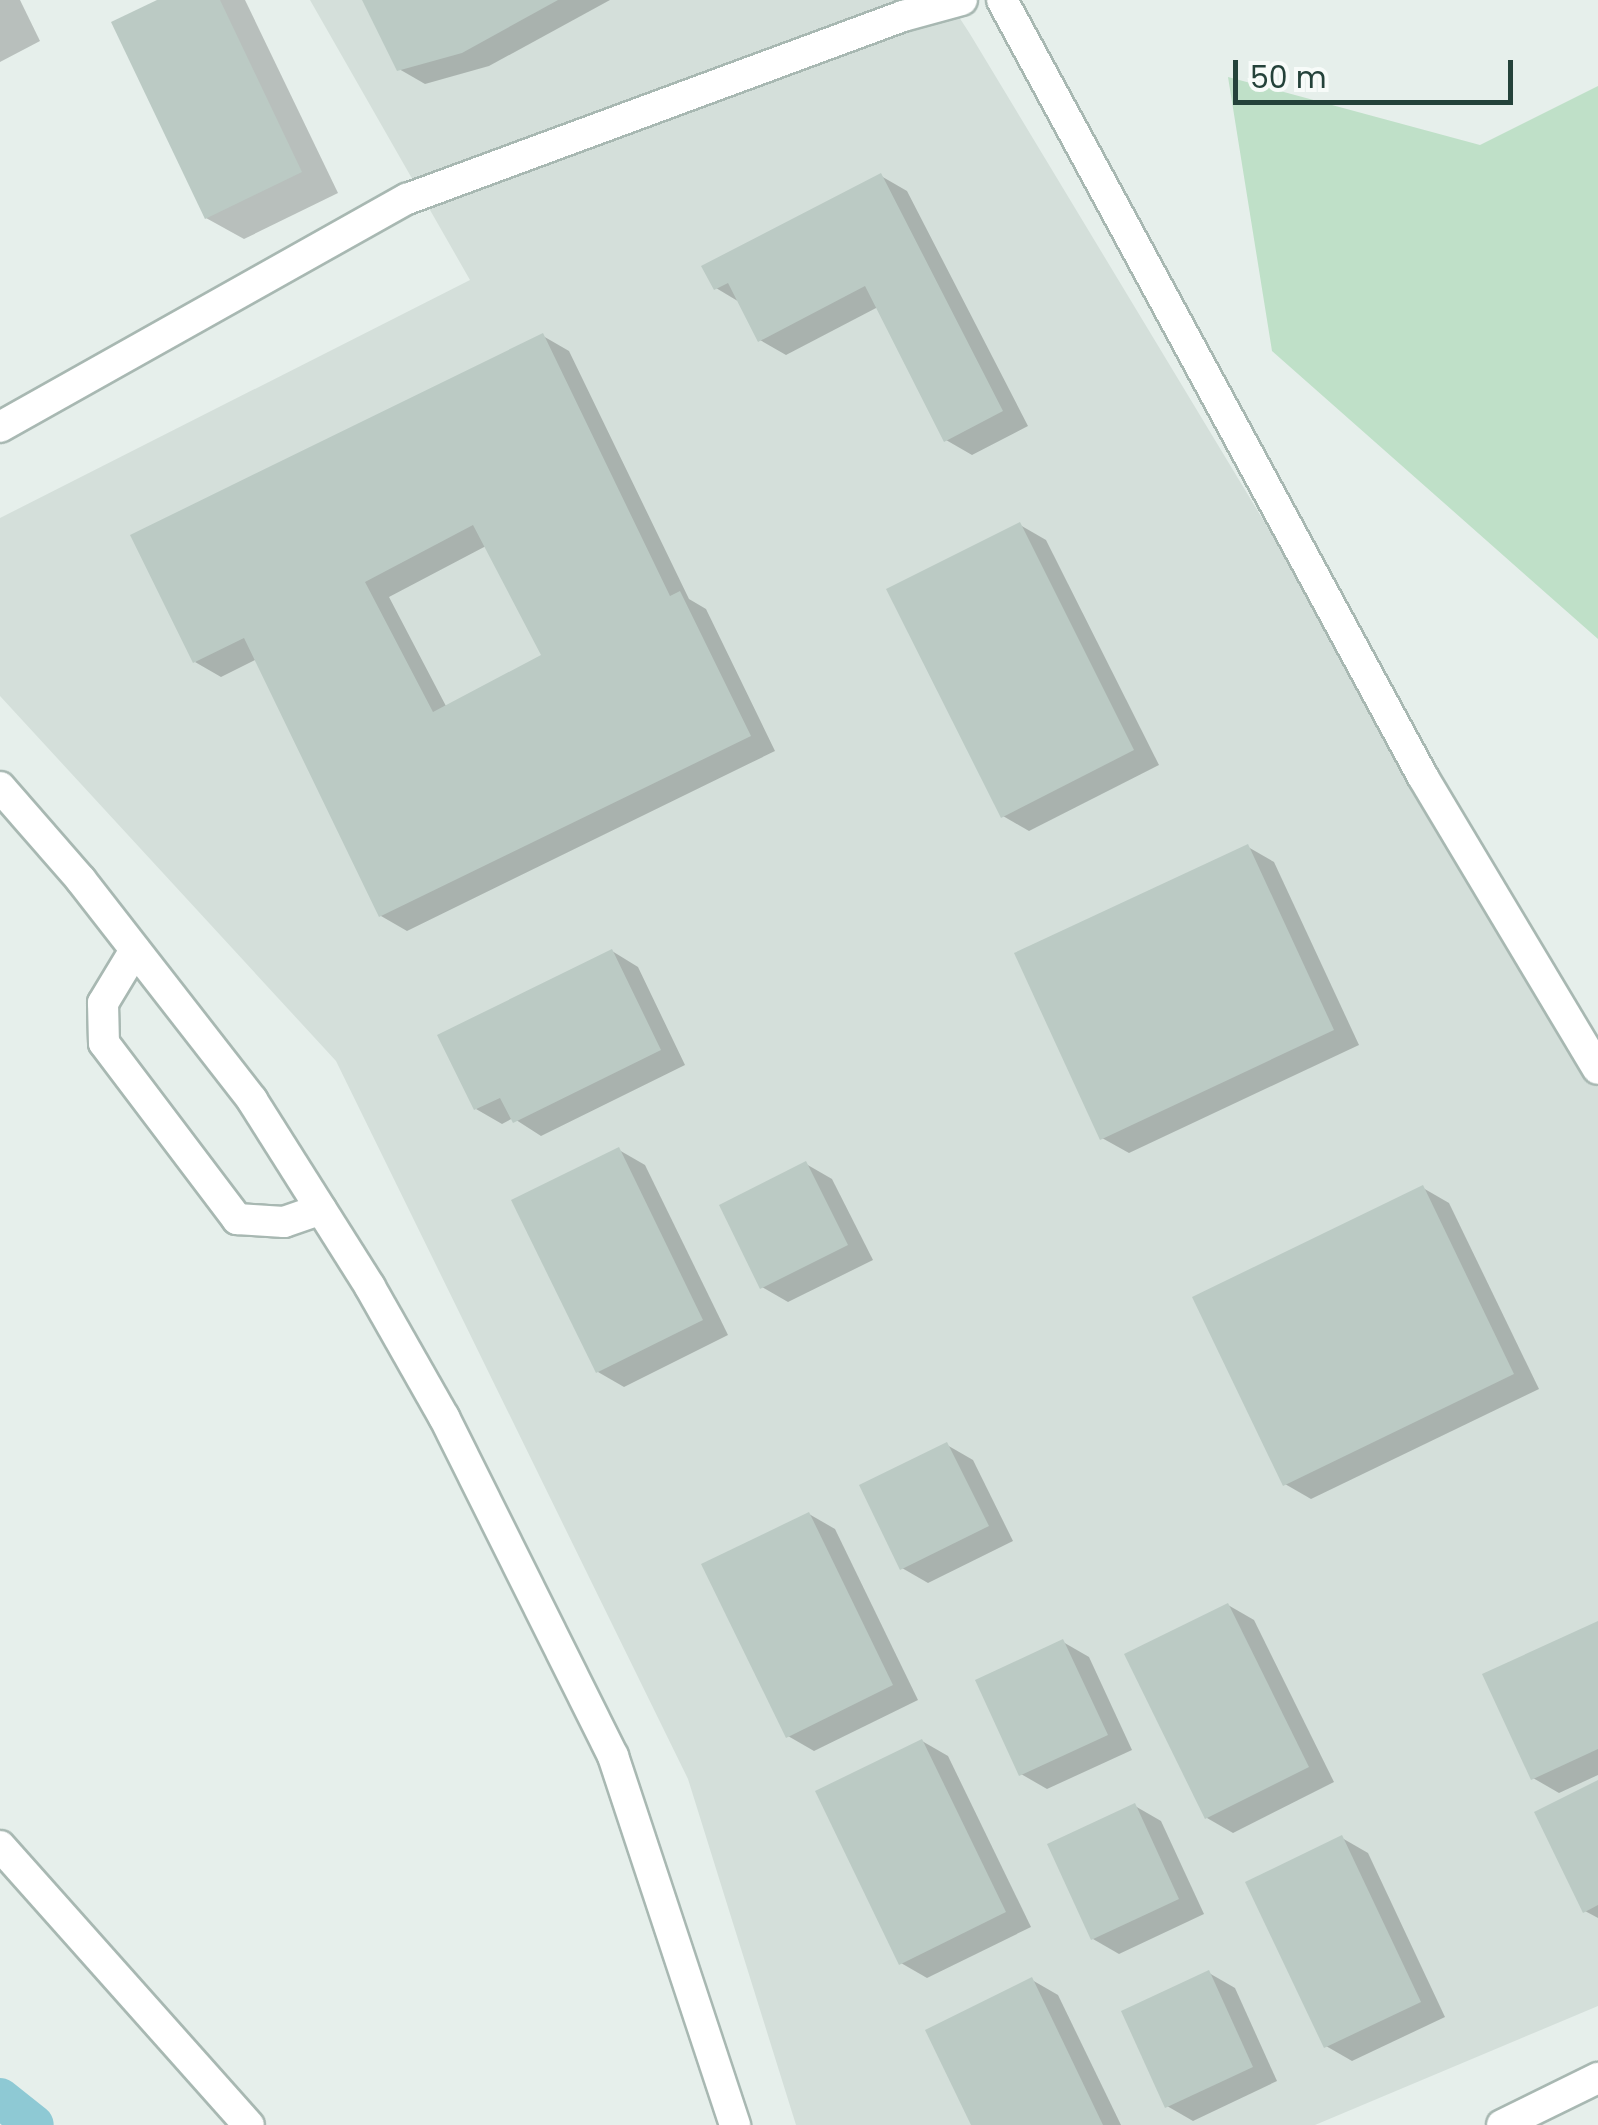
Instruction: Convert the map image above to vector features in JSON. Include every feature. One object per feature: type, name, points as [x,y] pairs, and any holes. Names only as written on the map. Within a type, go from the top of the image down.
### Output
[{"type":"street","points":[[0,426],[406,199],[903,16],[962,0]]},
{"type":"street","points":[[1002,0],[1424,777],[1598,1069]]},
{"type":"street","points":[[0,787],[252,1100],[444,1416],[613,1756],[735,2125]]},
{"type":"street","points":[[135,950],[103,1003],[104,1043],[237,1219],[284,1222],[321,1209]]},
{"type":"street","points":[[0,1846],[249,2125]]},
{"type":"street","points":[[1502,2125],[1598,2078]]},
{"type":"shaded area","points":[[310,0],[948,0],[970,34],[1598,1075],[1598,2006],[1315,2125],[796,2125],[688,1779],[336,1061],[0,696],[0,518],[470,280]]},
{"type":"green space","points":[[1228,77],[1480,145],[1598,86],[1598,639],[1272,351]]},
{"type":"building","points":[[157,0],[220,0],[302,172],[205,219],[111,22]]},
{"type":"building","points":[[362,0],[558,0],[462,53],[397,71]]},
{"type":"building","points":[[881,173],[1003,411],[944,442],[865,286],[758,342],[728,283],[714,290],[701,266]]},
{"type":"building","points":[[543,333],[670,596],[680,591],[751,736],[379,917],[244,638],[193,663],[130,535]],"holes":[[[473,525],[541,655],[433,712],[365,582]]]},
{"type":"building","points":[[1020,522],[1134,750],[1001,818],[886,589]]},
{"type":"building","points":[[1248,844],[1334,1030],[1100,1140],[1014,953]]},
{"type":"building","points":[[612,949],[661,1050],[513,1123],[500,1098],[474,1110],[437,1035]]},
{"type":"building","points":[[619,1147],[703,1320],[596,1373],[511,1200]]},
{"type":"building","points":[[806,1161],[848,1245],[760,1289],[719,1205]]},
{"type":"building","points":[[1423,1185],[1514,1374],[1283,1486],[1192,1297]]},
{"type":"building","points":[[947,1442],[989,1526],[900,1570],[859,1485]]},
{"type":"building","points":[[809,1512],[893,1685],[786,1738],[701,1564]]},
{"type":"building","points":[[1228,1603],[1309,1767],[1205,1819],[1124,1654]]},
{"type":"building","points":[[1598,1621],[1598,1749],[1531,1780],[1482,1674]]},
{"type":"building","points":[[1063,1639],[1108,1735],[1019,1776],[975,1680]]},
{"type":"building","points":[[922,1739],[1006,1912],[899,1965],[815,1791]]},
{"type":"building","points":[[1598,1780],[1598,1905],[1583,1913],[1534,1812]]},
{"type":"building","points":[[1135,1803],[1179,1899],[1091,1940],[1047,1844]]},
{"type":"building","points":[[1342,1835],[1421,2002],[1324,2048],[1245,1882]]},
{"type":"building","points":[[1209,1970],[1253,2067],[1165,2108],[1121,2011]]},
{"type":"building","points":[[1032,1977],[1103,2125],[971,2125],[925,2030]]},
{"type":"waterway","points":[[0,2098],[34,2125]]}]
